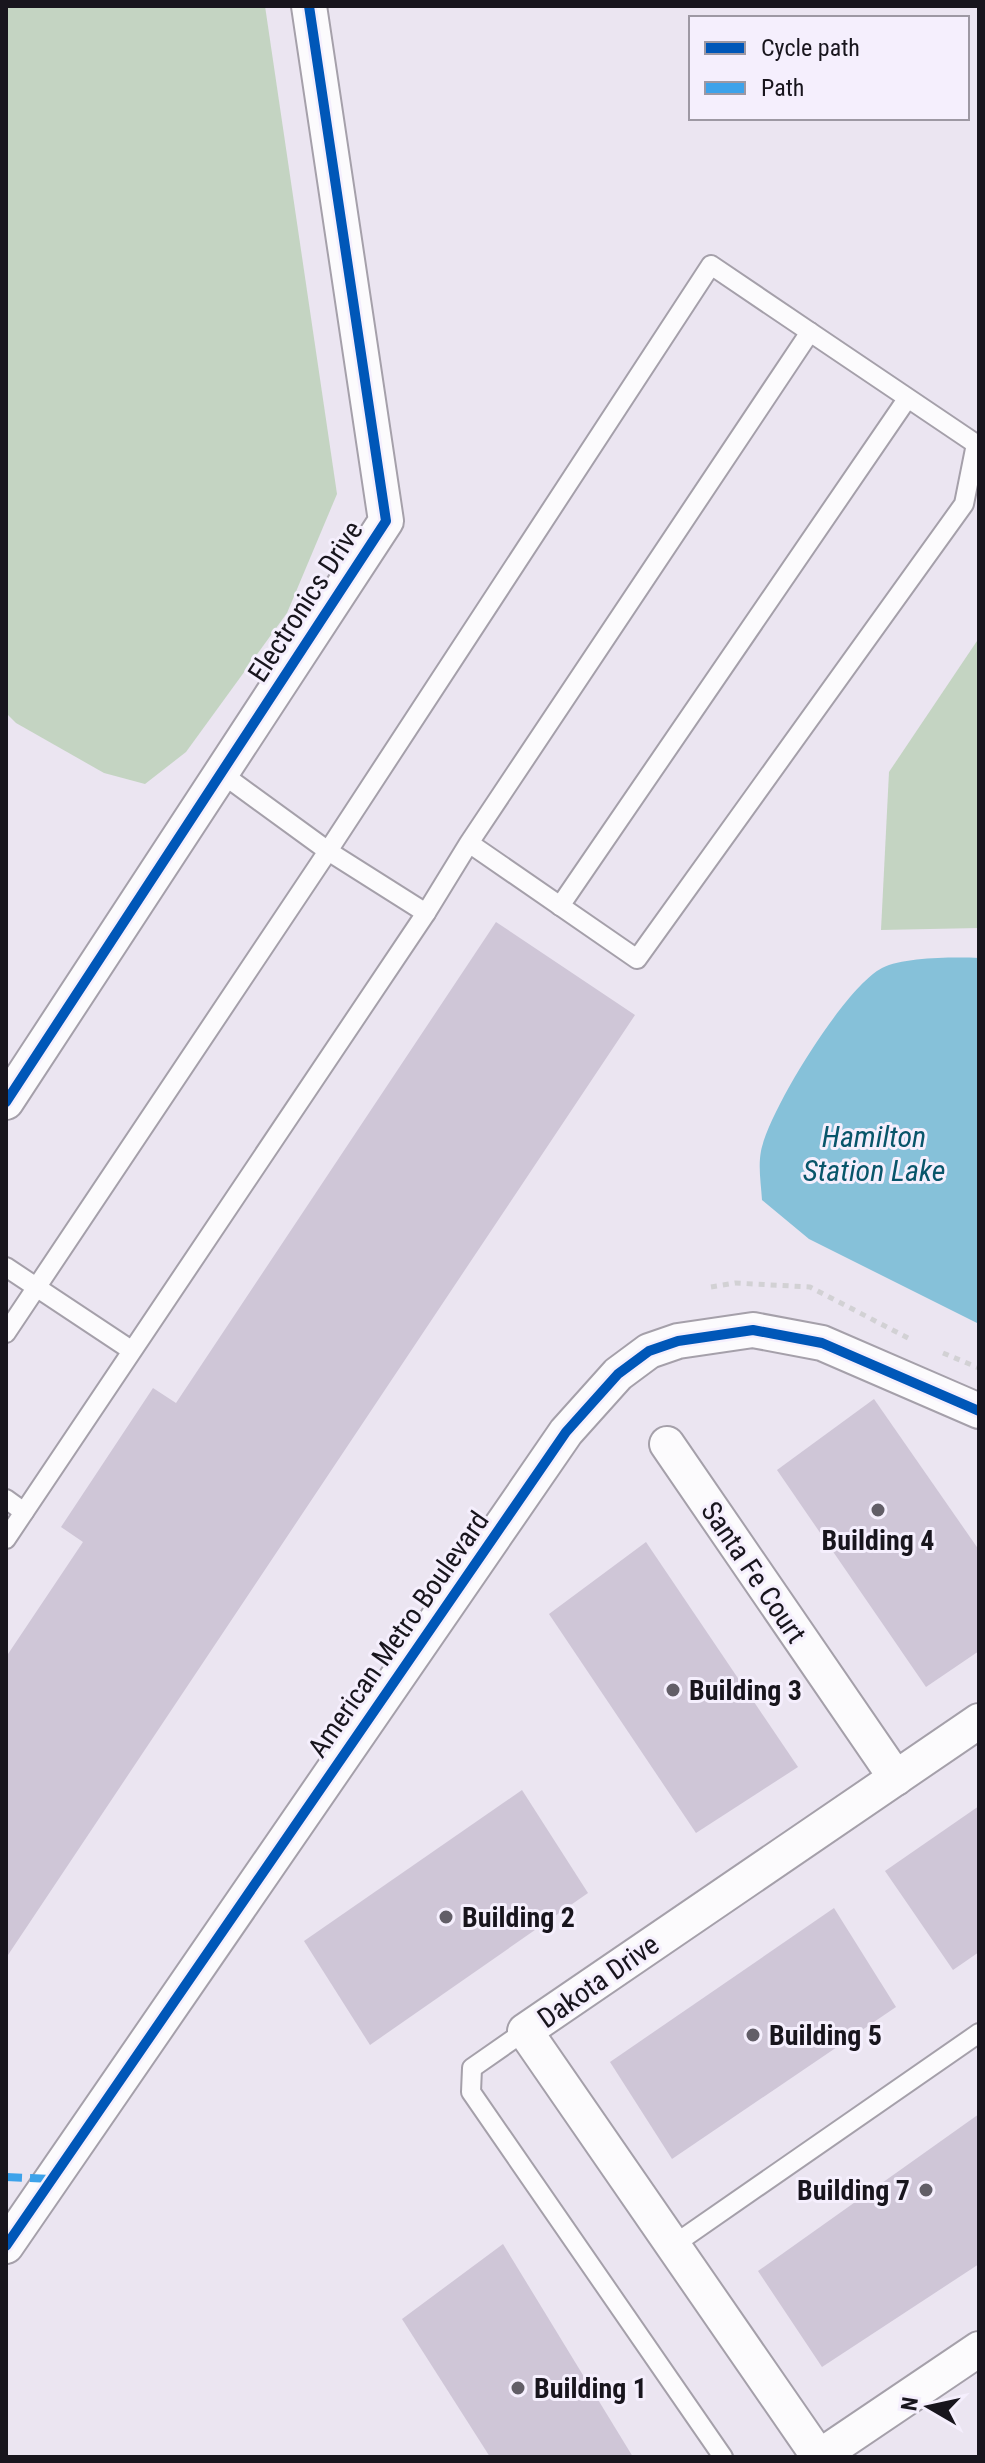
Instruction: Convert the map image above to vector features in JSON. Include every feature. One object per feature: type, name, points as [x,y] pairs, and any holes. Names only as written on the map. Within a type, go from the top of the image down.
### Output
[{"type":"street","name":"Electronics Drive","points":[[6,1102],[386,521],[309,6]]},
{"type":"street","name":"American Metro Boulevard","points":[[6,2246],[566,1432],[618,1374],[649,1351],[678,1341],[753,1330],[822,1343],[979,1411]]},
{"type":"street","name":"Santa Fe Court","points":[[667,1444],[896,1778]]},
{"type":"street","name":"Dakota Drive","points":[[819,2457],[525,2031],[979,1721]]},
{"type":"street","points":[[819,2457],[979,2349]]},
{"type":"lane","points":[[6,1333],[328,851],[711,265],[976,444],[964,504],[637,959],[469,843]]},
{"type":"lane","points":[[6,1539],[426,913],[469,843],[810,332]]},
{"type":"lane","points":[[560,906],[907,399]]},
{"type":"lane","points":[[221,773],[328,851],[426,913]]},
{"type":"lane","points":[[6,1267],[131,1350]]},
{"type":"lane","points":[[6,1499],[24,1512]]},
{"type":"lane","points":[[525,2031],[472,2068],[471,2092],[723,2457]]},
{"type":"lane","points":[[672,2246],[979,2033]]},
{"type":"green space","points":[[6,6],[265,6],[337,494],[287,613],[186,752],[145,784],[104,773],[16,723],[6,713]]},
{"type":"green space","points":[[979,638],[979,928],[881,930],[889,772]]},
{"type":"water","name":"Hamilton Station Lake","points":[[943,958],[979,958],[979,1324],[809,1239],[762,1200],[760,1169],[767,1132],[793,1080],[830,1023],[867,980],[891,964]]},
{"type":"building","points":[[496,922],[635,1015],[6,1958],[6,1657],[83,1542],[61,1527],[153,1388],[176,1403]]},
{"type":"building","name":"Building 4","points":[[874,1399],[979,1550],[979,1651],[926,1687],[777,1470]]},
{"type":"building","name":"Building 3","points":[[646,1542],[798,1767],[696,1833],[549,1614]]},
{"type":"building","name":"Building 2","points":[[522,1790],[588,1893],[370,2045],[304,1941]]},
{"type":"building","points":[[979,1806],[979,1952],[953,1970],[885,1871]]},
{"type":"building","name":"Building 5","points":[[834,1908],[896,2007],[672,2159],[610,2062]]},
{"type":"building","name":"Building 7","points":[[979,2114],[979,2264],[822,2367],[758,2271]]},
{"type":"building","name":"Building 1","points":[[503,2244],[633,2457],[490,2457],[402,2319]]},
{"type":"marked path","points":[[6,2177],[52,2179]]},
{"type":"cycle path","points":[[6,1102],[386,521],[309,6]]},
{"type":"cycle path","points":[[6,2246],[566,1432],[618,1374],[649,1351],[678,1341],[753,1330],[822,1343],[979,1411]]},
{"type":"place","name":"Building 4","points":[[878,1510]]},
{"type":"place","name":"Building 3","points":[[673,1690]]},
{"type":"place","name":"Building 2","points":[[446,1917]]},
{"type":"place","name":"Building 5","points":[[753,2035]]},
{"type":"place","name":"Building 7","points":[[926,2190]]},
{"type":"place","name":"Building 1","points":[[518,2388]]}]
